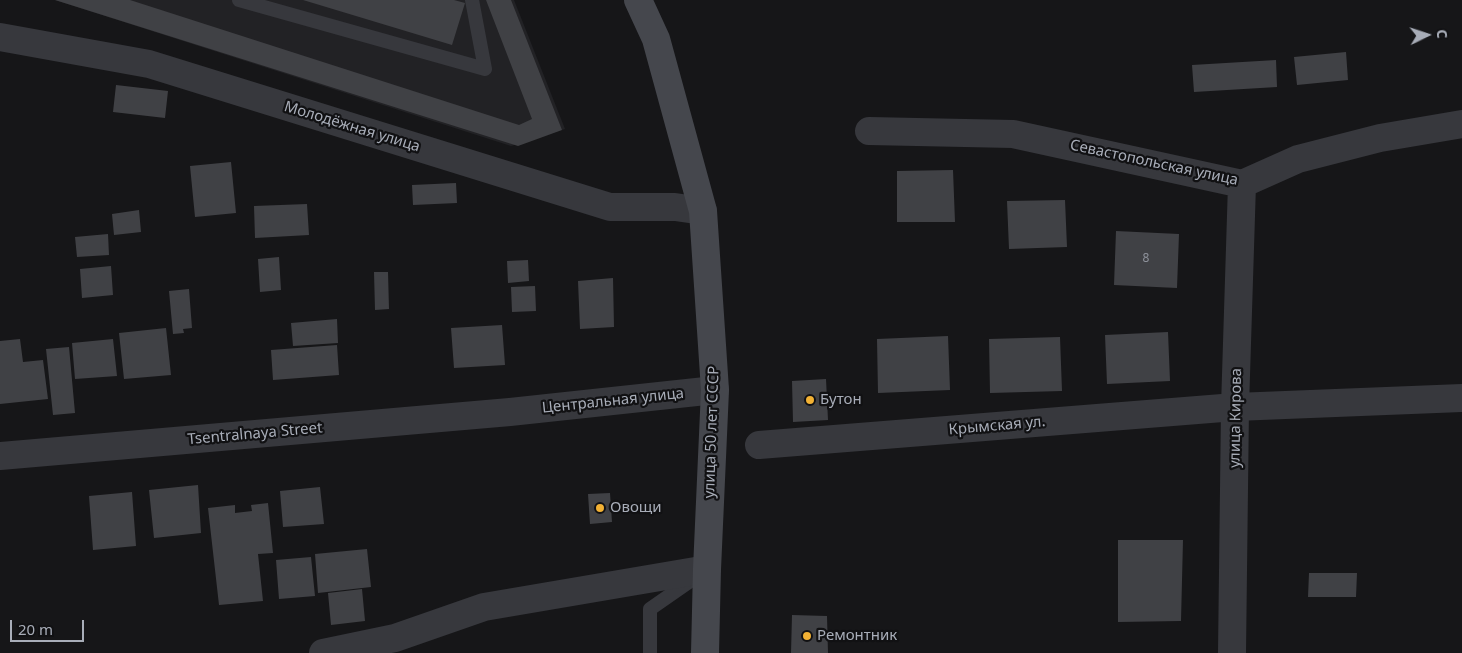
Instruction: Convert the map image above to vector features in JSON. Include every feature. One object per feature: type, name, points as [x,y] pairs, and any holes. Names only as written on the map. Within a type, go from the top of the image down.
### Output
[{"type":"main road","name":"улица 50 лет СССР","points":[[638,0],[656,39],[703,211],[715,390],[705,653]]},
{"type":"street","name":"Молодёжная улица","points":[[0,37],[149,64],[610,207],[675,207],[703,211]]},
{"type":"street","name":"Севастопольская улица","points":[[869,131],[1013,134],[1242,184],[1298,159],[1380,138],[1462,124]]},
{"type":"street","name":"улица Кирова","points":[[1232,653],[1242,184]]},
{"type":"street","name":"Центральная улица","points":[[0,456],[510,412],[715,390]]},
{"type":"street","name":"Крымская ул.","points":[[759,446],[1236,407],[1462,398]]},
{"type":"street","points":[[323,653],[395,638],[484,607],[707,570]]},
{"type":"lane","points":[[239,0],[485,69],[472,0]]},
{"type":"lane","points":[[650,653],[650,609],[707,570]]},
{"type":"shaded area","points":[[55,0],[514,0],[565,129],[511,146]]},
{"type":"building","points":[[55,0],[130,0],[519,125],[532,119],[486,0],[511,0],[562,130],[518,146]]},
{"type":"building","points":[[303,0],[454,0],[465,3],[452,45]]},
{"type":"building","points":[[1346,52],[1348,80],[1297,85],[1294,57]]},
{"type":"building","points":[[1276,60],[1277,87],[1194,92],[1192,65]]},
{"type":"building","points":[[116,85],[168,91],[165,118],[113,112]]},
{"type":"building","points":[[231,162],[236,213],[195,217],[190,166]]},
{"type":"building","points":[[953,170],[955,222],[897,222],[897,171]]},
{"type":"building","points":[[456,183],[457,203],[413,205],[412,185]]},
{"type":"building","points":[[1065,200],[1067,247],[1009,249],[1007,201]]},
{"type":"building","points":[[307,204],[309,235],[255,238],[254,206]]},
{"type":"building","points":[[139,210],[141,232],[114,235],[112,214]]},
{"type":"building","points":[[1116,231],[1179,234],[1177,288],[1114,285]]},
{"type":"building","points":[[108,234],[109,255],[77,257],[75,237]]},
{"type":"building","points":[[279,257],[281,290],[260,292],[258,259]]},
{"type":"building","points":[[528,260],[529,281],[508,283],[507,261]]},
{"type":"building","points":[[111,266],[113,295],[82,298],[80,269]]},
{"type":"building","points":[[374,272],[388,272],[389,309],[375,310]]},
{"type":"building","points":[[613,278],[614,327],[580,329],[578,281]]},
{"type":"building","points":[[535,286],[536,311],[512,312],[511,287]]},
{"type":"building","points":[[189,289],[192,328],[183,329],[184,333],[173,334],[169,291]]},
{"type":"building","points":[[337,319],[338,343],[293,346],[291,323]]},
{"type":"building","points":[[502,325],[505,365],[454,368],[451,328]]},
{"type":"building","points":[[166,328],[171,375],[124,379],[119,333]]},
{"type":"building","points":[[1168,332],[1170,381],[1107,384],[1105,335]]},
{"type":"building","points":[[948,336],[950,390],[878,393],[877,339]]},
{"type":"building","points":[[1060,337],[1062,391],[990,393],[989,339]]},
{"type":"building","points":[[20,339],[23,362],[43,360],[48,399],[0,404],[0,341]]},
{"type":"building","points":[[113,339],[117,376],[75,379],[72,343]]},
{"type":"building","points":[[337,345],[339,375],[273,380],[271,350]]},
{"type":"building","points":[[69,347],[75,413],[53,415],[46,349]]},
{"type":"building","name":"Бутон","points":[[826,379],[828,420],[793,422],[792,381]]},
{"type":"building","points":[[198,485],[201,533],[154,538],[149,490]]},
{"type":"building","points":[[320,487],[324,524],[283,527],[280,491]]},
{"type":"building","points":[[132,492],[136,546],[93,550],[89,496]]},
{"type":"building","name":"Овощи","points":[[610,493],[612,522],[590,524],[588,494]]},
{"type":"building","points":[[268,503],[273,553],[258,554],[263,601],[219,605],[208,508],[235,505],[235,513],[252,511],[251,505]]},
{"type":"building","points":[[1118,540],[1183,540],[1181,621],[1118,622]]},
{"type":"building","points":[[367,549],[371,587],[318,593],[315,554]]},
{"type":"building","points":[[311,557],[315,596],[279,599],[276,560]]},
{"type":"building","points":[[1309,573],[1357,573],[1356,597],[1308,597]]},
{"type":"building","points":[[362,589],[365,621],[331,625],[328,593]]},
{"type":"building","points":[[792,615],[827,616],[828,653],[791,653]]},
{"type":"place","name":"Бутон","points":[[810,400]]},
{"type":"place","name":"Овощи","points":[[600,508]]},
{"type":"place","name":"Ремонтник","points":[[807,636]]}]
